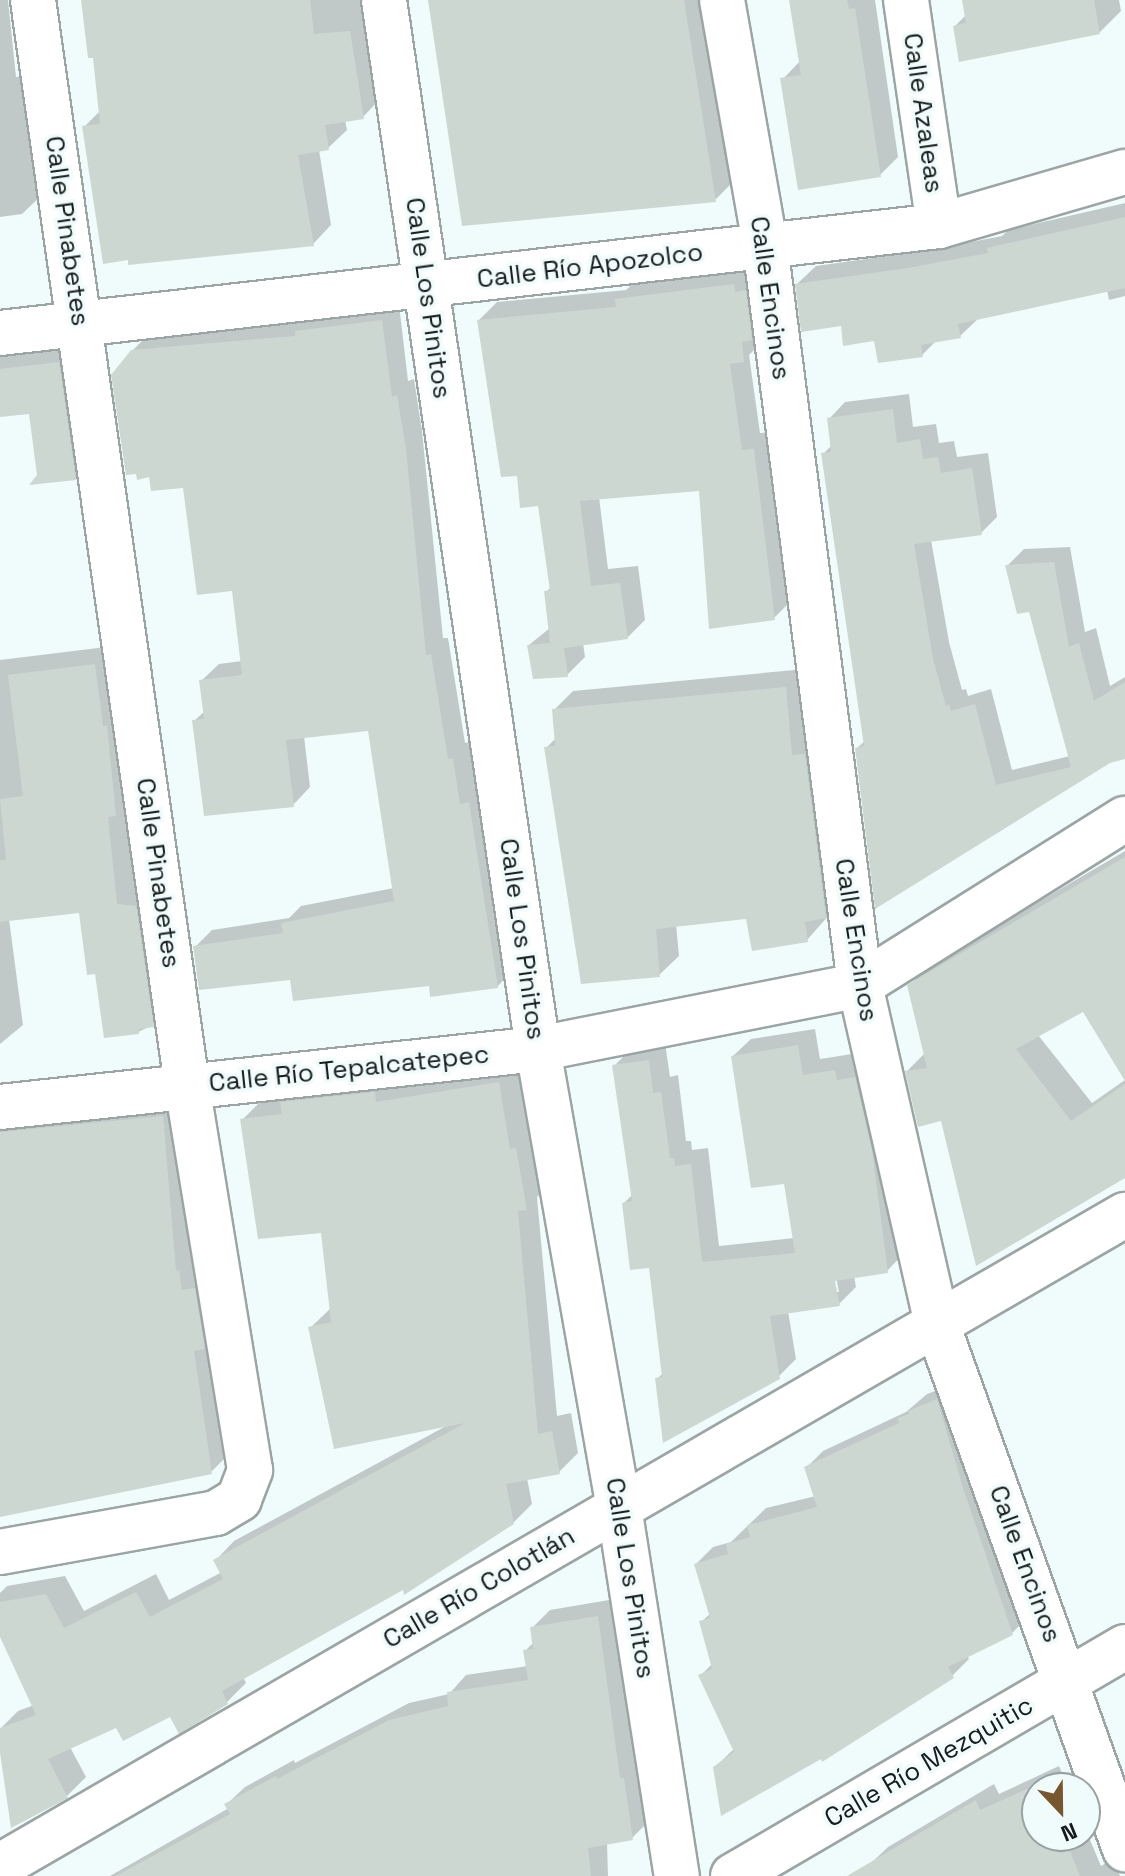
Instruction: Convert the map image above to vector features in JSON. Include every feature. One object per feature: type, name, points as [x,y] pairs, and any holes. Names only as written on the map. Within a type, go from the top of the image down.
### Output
[{"type":"street","name":"Calle Pinabetes","points":[[0,1552],[216,1513],[239,1499],[250,1470],[187,1085],[33,0]]},
{"type":"street","name":"Calle Los Pinitos","points":[[384,0],[538,1049],[619,1507],[677,1876]]},
{"type":"street","name":"Calle Encinos","points":[[722,0],[765,245],[860,985],[937,1324],[1125,1849]]},
{"type":"street","name":"Calle Azaleas","points":[[906,0],[939,226]]},
{"type":"street","name":"Calle Río Apozolco","points":[[0,333],[939,226],[1125,172]]},
{"type":"street","name":"Calle Río Tepalcatepec","points":[[0,1107],[538,1049],[860,985],[1125,819]]},
{"type":"street","name":"Calle Río Colotlán","points":[[0,1866],[1125,1215]]},
{"type":"street","name":"Calle Río Mezquitic","points":[[733,1876],[1125,1647]]},
{"type":"building","points":[[81,0],[310,0],[314,34],[350,31],[364,119],[325,125],[329,150],[298,155],[314,246],[128,265],[128,260],[103,264],[82,126],[100,124],[93,58],[88,58]]},
{"type":"building","points":[[428,0],[684,0],[716,202],[462,226]]},
{"type":"building","points":[[789,0],[847,0],[849,9],[855,8],[881,177],[798,190],[780,78],[801,75]]},
{"type":"building","points":[[962,0],[1094,0],[1100,34],[959,62],[953,26],[966,23]]},
{"type":"building","points":[[1125,217],[1125,288],[958,324],[961,338],[921,345],[923,357],[878,363],[874,341],[843,346],[841,326],[801,332],[795,284],[988,253],[987,248]]},
{"type":"building","points":[[734,284],[735,292],[746,290],[752,340],[742,342],[744,362],[730,364],[742,450],[754,449],[775,620],[709,629],[699,491],[580,501],[591,586],[620,583],[628,639],[564,648],[568,677],[533,679],[527,645],[550,643],[544,591],[550,591],[538,506],[520,508],[517,476],[501,477],[477,320],[616,307],[615,299]]},
{"type":"building","points":[[382,320],[392,397],[397,395],[406,449],[426,655],[431,654],[448,759],[453,758],[460,804],[469,802],[498,988],[430,997],[429,986],[293,1001],[290,980],[199,990],[193,946],[283,933],[281,923],[394,901],[368,731],[286,740],[294,807],[204,816],[192,720],[204,719],[199,680],[242,675],[232,591],[197,595],[183,488],[151,491],[149,477],[137,480],[136,474],[126,475],[111,375],[131,350],[295,336],[295,331]]},
{"type":"building","points":[[59,362],[76,480],[29,485],[37,475],[29,414],[0,417],[0,369]]},
{"type":"building","points":[[893,409],[897,443],[920,439],[923,459],[938,457],[941,473],[972,468],[982,535],[914,544],[933,659],[946,706],[949,704],[951,711],[975,704],[996,785],[1071,767],[1029,612],[1017,614],[1005,565],[1054,562],[1069,647],[1079,643],[1094,701],[1125,682],[1125,759],[1110,763],[875,909],[855,748],[864,746],[821,453],[831,452],[827,418]]},
{"type":"building","points":[[95,664],[103,726],[107,726],[116,816],[108,817],[117,904],[136,906],[154,1027],[139,1029],[139,1034],[104,1038],[95,974],[87,975],[79,913],[0,922],[0,860],[6,860],[0,799],[23,796],[8,675]]},
{"type":"building","points":[[786,687],[792,755],[805,754],[826,918],[805,922],[808,942],[752,951],[746,919],[656,929],[660,977],[581,984],[544,747],[555,746],[552,709]]},
{"type":"building","points":[[1125,857],[1125,1081],[1083,1012],[1016,1049],[1071,1121],[1125,1084],[1125,1178],[976,1266],[941,1121],[918,1127],[905,1071],[927,1068],[907,985]]},
{"type":"building","points":[[798,1045],[803,1075],[835,1070],[837,1080],[855,1077],[872,1150],[888,1273],[835,1281],[840,1306],[770,1316],[780,1379],[663,1443],[655,1378],[662,1377],[649,1268],[630,1270],[622,1203],[632,1201],[612,1065],[649,1060],[653,1093],[661,1092],[670,1158],[674,1158],[675,1166],[691,1164],[702,1262],[795,1253],[784,1184],[751,1188],[731,1056]]},
{"type":"building","points":[[499,1082],[510,1149],[516,1148],[527,1210],[518,1211],[538,1434],[552,1431],[560,1474],[506,1484],[514,1524],[404,1595],[403,1590],[222,1691],[228,1704],[179,1734],[170,1717],[123,1741],[116,1728],[48,1759],[68,1798],[11,1828],[0,1753],[0,1728],[36,1715],[0,1637],[0,1602],[46,1594],[64,1628],[136,1592],[150,1617],[223,1579],[213,1560],[465,1423],[334,1449],[308,1327],[331,1322],[321,1233],[258,1239],[240,1119],[282,1114],[280,1102],[375,1092],[376,1102]]},
{"type":"building","points":[[163,1116],[176,1271],[179,1270],[182,1290],[195,1288],[205,1349],[194,1351],[212,1474],[0,1517],[0,1132]]},
{"type":"building","points":[[937,1399],[963,1488],[1013,1635],[948,1667],[954,1678],[822,1762],[821,1759],[721,1816],[713,1767],[734,1752],[698,1675],[712,1669],[699,1621],[710,1618],[694,1564],[728,1554],[726,1544],[750,1537],[747,1525],[817,1507],[804,1467],[899,1423],[898,1418],[909,1414],[908,1411]]},
{"type":"building","points":[[598,1616],[620,1778],[624,1778],[633,1840],[588,1848],[591,1876],[116,1876],[230,1814],[224,1804],[276,1776],[277,1779],[389,1720],[448,1706],[447,1692],[528,1680],[523,1650],[533,1649],[530,1627]]},
{"type":"building","points":[[1021,1792],[1021,1852],[1070,1852],[1080,1876],[847,1876],[976,1800],[980,1810]]}]
